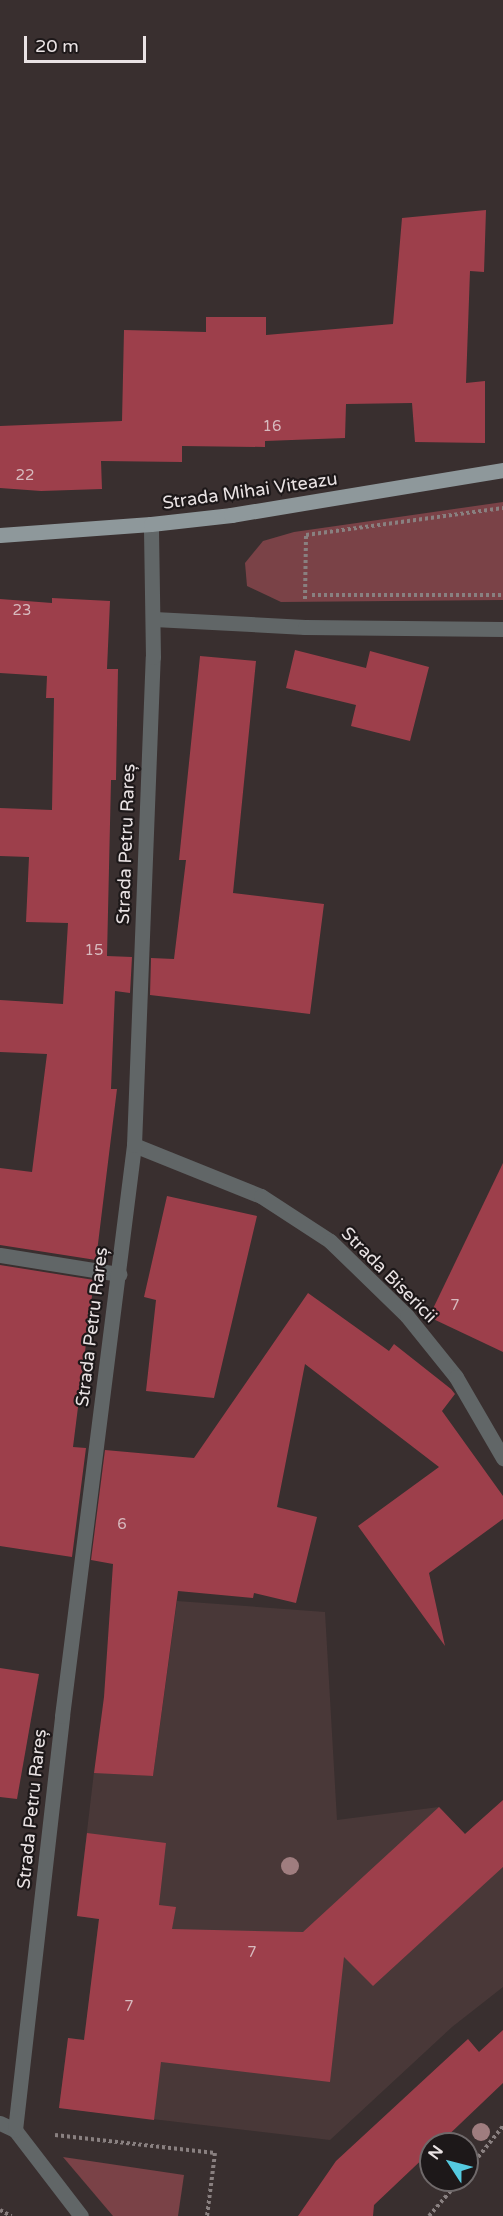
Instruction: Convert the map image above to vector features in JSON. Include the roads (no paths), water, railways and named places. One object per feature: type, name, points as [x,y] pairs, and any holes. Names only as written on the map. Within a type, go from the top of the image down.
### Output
[{"type":"main road","name":"Strada Mihai Viteazu","points":[[0,535],[151,524],[306,504],[503,470]]},
{"type":"street","name":"Strada Petru Rareș","points":[[15,2130],[62,1716],[134,1145],[154,619],[151,524]]},
{"type":"street","points":[[154,619],[305,627],[503,629]]},
{"type":"street","name":"Strada Bisericii","points":[[134,1145],[261,1196],[330,1242],[407,1316],[456,1377],[503,1458]]},
{"type":"street","points":[[0,1255],[119,1274]]},
{"type":"street","points":[[0,2123],[15,2130],[81,2216]]}]
